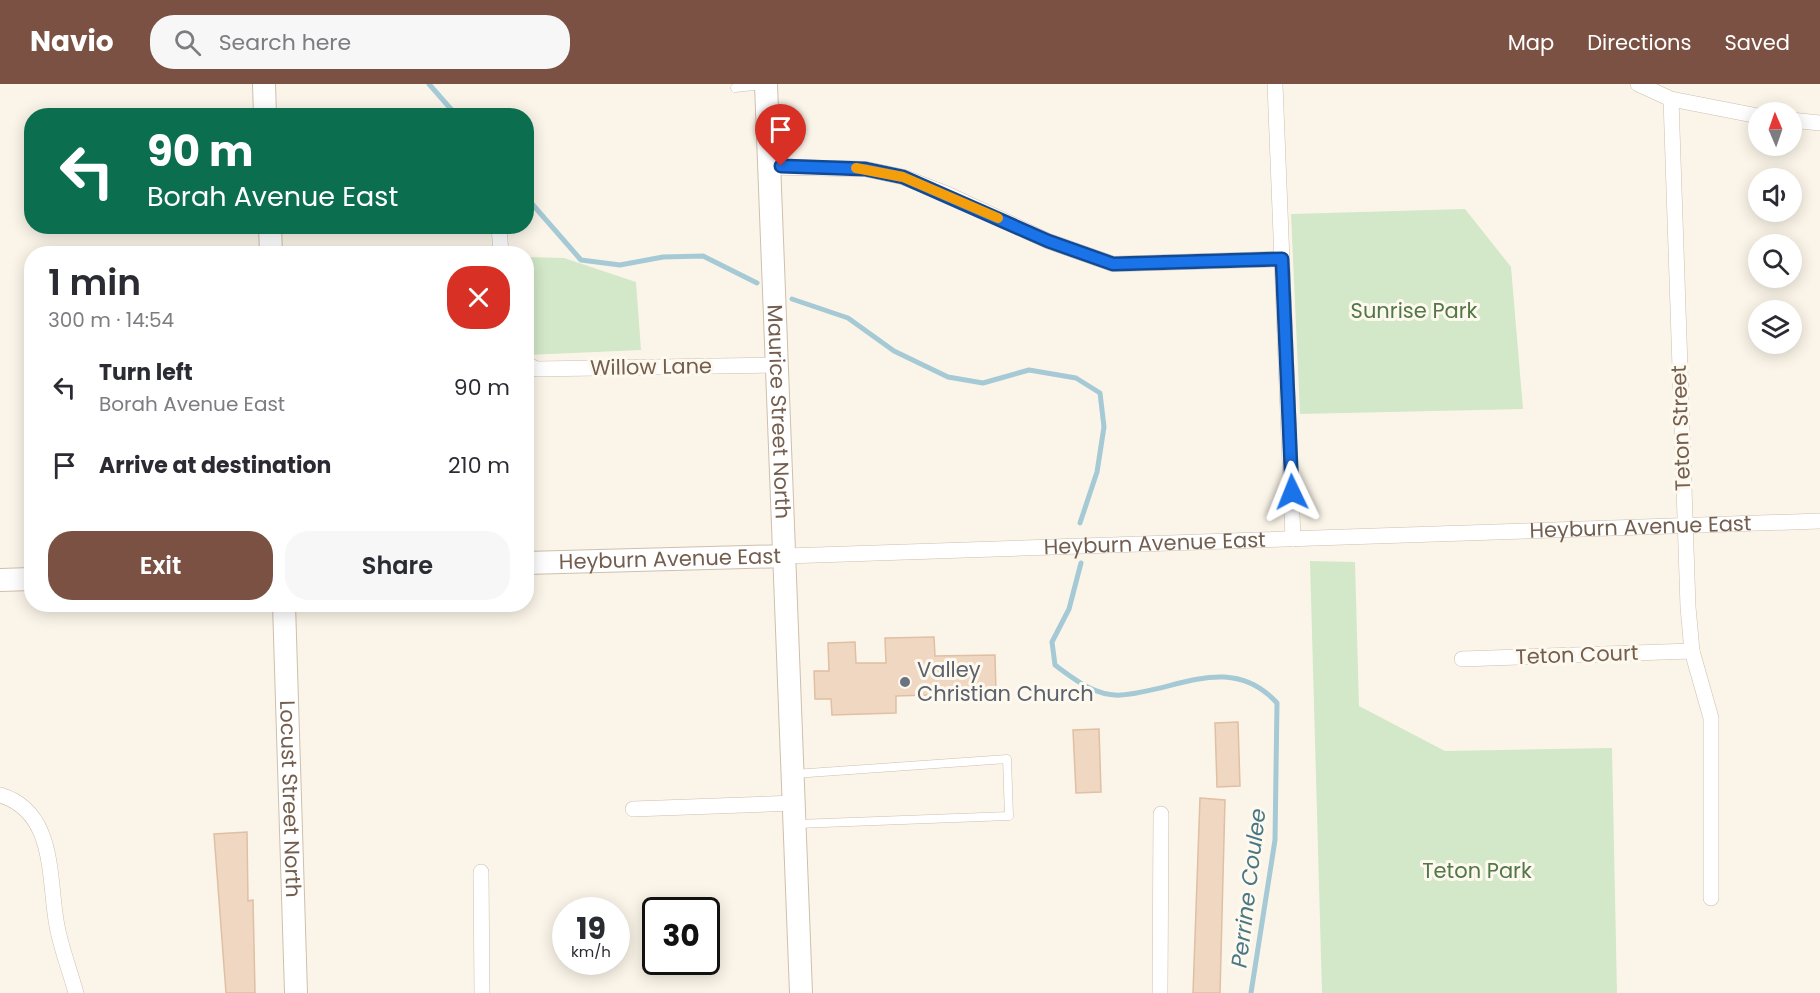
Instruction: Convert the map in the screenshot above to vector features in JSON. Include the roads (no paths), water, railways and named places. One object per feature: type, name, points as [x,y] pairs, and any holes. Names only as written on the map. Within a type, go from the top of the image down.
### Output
[{"type":"street","points":[[264,84],[265,108]]},
{"type":"street","name":"Maurice Street North","points":[[766,84],[786,556],[801,993]]},
{"type":"street","points":[[1275,84],[1293,539]]},
{"type":"street","points":[[1638,84],[1671,99],[1748,114]]},
{"type":"street","name":"Teton Street","points":[[1671,99],[1683,526],[1692,651],[1711,718],[1711,898]]},
{"type":"street","points":[[1802,121],[1820,123]]},
{"type":"street","points":[[770,167],[865,169],[903,177],[1048,241],[1113,264],[1282,259]]},
{"type":"street","name":"Willow Lane","points":[[534,368],[778,365]]},
{"type":"street","name":"Heyburn Avenue East","points":[[534,563],[1820,521]]},
{"type":"street","points":[[0,580],[24,579]]},
{"type":"street","name":"Locust Street North","points":[[284,612],[296,993]]},
{"type":"street","name":"Teton Court","points":[[1462,659],[1692,651]]},
{"type":"street","points":[[0,795],[9,797],[27,811],[47,843],[57,927],[76,993]]},
{"type":"street","points":[[633,808],[795,814]]},
{"type":"street","points":[[1160,993],[1161,814]]},
{"type":"street","points":[[481,872],[482,993]]},
{"type":"lane","points":[[735,88],[766,84]]},
{"type":"lane","points":[[794,774],[1007,759],[1010,816],[795,814]]},
{"type":"waterway","name":"Perrine Coulee","points":[[429,84],[450,108]]},
{"type":"waterway","name":"Perrine Coulee","points":[[534,206],[581,260],[620,265],[663,257],[703,256],[757,283]]},
{"type":"waterway","name":"Perrine Coulee","points":[[792,299],[848,318],[894,351],[948,377],[983,383],[1029,370],[1076,378],[1100,393],[1104,427],[1097,472],[1080,523]]},
{"type":"waterway","name":"Perrine Coulee","points":[[1081,563],[1069,609],[1052,642],[1055,665],[1070,676],[1094,690],[1112,695],[1142,692],[1202,678],[1222,677],[1241,680],[1259,688],[1277,703],[1275,840],[1251,993]]},
{"type":"place","name":"Valley Christian Church","points":[[905,682]]},
{"type":"park label","name":"Sunrise Park","points":[[1414,311]]},
{"type":"park label","name":"Teton Park","points":[[1477,871]]}]
